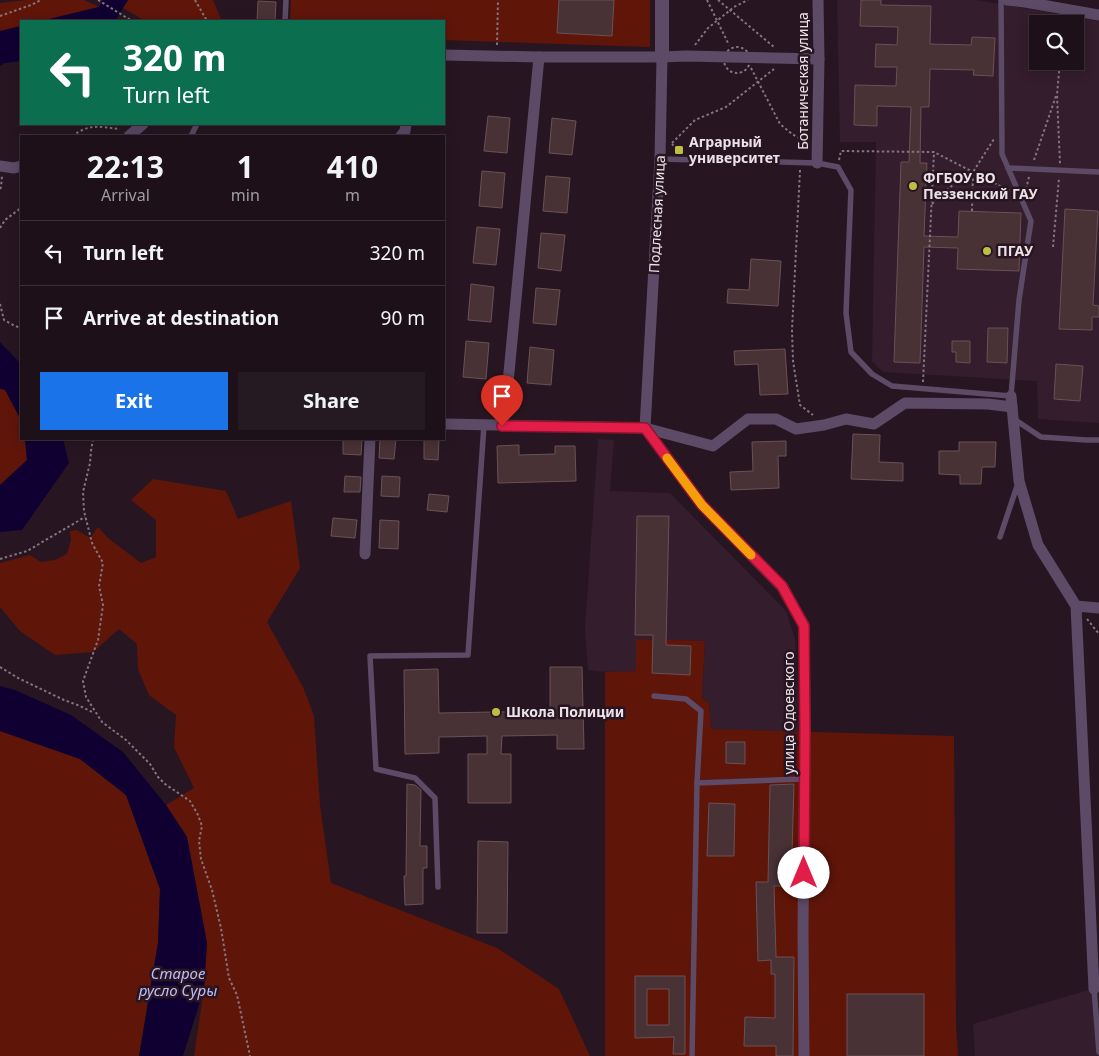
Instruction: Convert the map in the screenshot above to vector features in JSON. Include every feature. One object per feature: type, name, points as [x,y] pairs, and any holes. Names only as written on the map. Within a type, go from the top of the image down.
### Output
[{"type":"street","name":"Подлесная улица","points":[[645,428],[660,159],[662,0]]},
{"type":"street","name":"Ботаническая улица","points":[[817,162],[818,0]]},
{"type":"street","points":[[1007,0],[1027,1],[1099,15]]},
{"type":"street","points":[[445,54],[539,57],[686,56],[819,59]]},
{"type":"street","points":[[508,383],[539,57]]},
{"type":"street","points":[[0,166],[14,168],[20,166]]},
{"type":"street","points":[[445,424],[645,428],[714,446],[748,419],[776,419],[796,428],[824,424],[846,418],[874,424],[905,403],[988,404],[1012,402],[1019,481],[1038,545],[1076,606],[1094,989]]},
{"type":"street","name":"улица Одоевского","points":[[645,428],[702,505],[782,586],[804,626],[804,1056]]},
{"type":"street","points":[[365,554],[370,440]]},
{"type":"street","points":[[1076,606],[1099,608]]},
{"type":"lane","points":[[285,20],[286,0]]},
{"type":"lane","points":[[660,159],[817,162],[838,167],[851,190],[846,313],[851,352],[872,374],[892,386],[1012,402],[1019,300],[1031,220],[1002,154],[1001,0]]},
{"type":"lane","points":[[1008,168],[1099,172]]},
{"type":"lane","points":[[1013,419],[1041,436],[1099,440]]},
{"type":"lane","points":[[438,887],[435,798],[415,778],[376,769],[370,656],[468,655],[484,425]]},
{"type":"lane","points":[[1000,537],[1019,481]]},
{"type":"lane","points":[[654,696],[686,699],[701,711],[697,783],[692,1056]]},
{"type":"lane","points":[[697,783],[804,779]]},
{"type":"lane","points":[[1094,989],[1099,1052]]},
{"type":"path","points":[[0,16],[41,0]]},
{"type":"path","points":[[98,0],[130,20]]},
{"type":"path","points":[[195,0],[206,20]]},
{"type":"path","points":[[497,55],[498,0]]},
{"type":"path","points":[[707,0],[730,48]]},
{"type":"path","points":[[672,143],[695,120],[726,107],[788,58],[718,0]]},
{"type":"path","points":[[686,56],[708,28],[731,10],[748,0]]},
{"type":"path","points":[[749,64],[780,124],[792,134],[817,147]]},
{"type":"path","points":[[1053,247],[1060,170],[1056,95],[1059,70]]},
{"type":"path","points":[[838,167],[841,151],[934,152],[1022,199],[1056,95]]},
{"type":"path","points":[[73,135],[90,126],[137,130]]},
{"type":"path","points":[[972,211],[973,172],[1002,127]]},
{"type":"path","points":[[923,389],[934,152]]},
{"type":"path","points":[[800,163],[792,330],[793,361],[800,406],[824,424]]},
{"type":"path","points":[[931,205],[968,170]]},
{"type":"path","points":[[0,228],[5,220],[20,209]]},
{"type":"path","points":[[0,304],[4,320],[20,328]]},
{"type":"path","points":[[93,440],[83,492],[85,517],[92,543],[103,562],[99,586],[103,605],[98,640],[83,681],[86,697],[102,722],[126,740],[150,764],[165,784],[190,801],[198,815],[202,826],[199,841],[201,859],[212,890],[221,928],[229,978],[237,995],[250,1056]]},
{"type":"path","points":[[0,559],[26,551],[85,517]]},
{"type":"path","points":[[0,667],[18,678],[96,714]]},
{"type":"shaded area","points":[[27,0],[84,0],[99,7],[45,20],[20,20],[20,26],[0,31],[0,3]]},
{"type":"shaded area","points":[[128,0],[213,0],[222,20],[143,20],[123,8]]},
{"type":"shaded area","points":[[291,0],[650,0],[650,47],[445,40],[445,20],[290,20]]},
{"type":"shaded area","name":"ПГАУ","points":[[837,0],[976,0],[1064,15],[1029,15],[1029,70],[1084,70],[1084,18],[1099,21],[1099,423],[1038,419],[1037,381],[883,372],[872,361],[876,142],[840,142]]},
{"type":"shaded area","points":[[0,389],[5,389],[20,418],[20,440],[25,440],[27,460],[0,485]]},
{"type":"shaded area","points":[[598,439],[614,440],[610,491],[670,493],[786,611],[795,639],[800,732],[711,729],[709,703],[702,698],[705,641],[636,639],[636,671],[605,672],[588,670],[585,629]]},
{"type":"shaded area","points":[[153,479],[226,491],[238,519],[291,501],[300,568],[267,622],[303,687],[314,716],[320,805],[331,883],[497,948],[559,989],[590,1056],[194,1056],[204,989],[207,943],[187,837],[166,805],[194,788],[174,747],[176,715],[149,695],[138,669],[137,644],[119,629],[93,652],[55,655],[20,631],[0,607],[0,563],[30,555],[41,562],[55,560],[67,554],[71,540],[70,531],[77,530],[90,538],[98,527],[108,538],[141,563],[156,557],[156,520],[131,500]]},
{"type":"shaded area","points":[[636,639],[705,641],[702,698],[709,703],[711,729],[954,736],[956,1024],[958,1056],[605,1056],[605,672],[636,671]]},
{"type":"shaded area","points":[[0,731],[80,759],[126,795],[160,889],[158,943],[139,1056],[0,1056]]},
{"type":"shaded area","points":[[1099,987],[1099,1056],[975,1056],[973,1024]]},
{"type":"water","points":[[103,0],[128,0],[116,20],[45,20],[99,7]]},
{"type":"water","points":[[20,26],[20,61],[5,63],[0,66],[0,31]]},
{"type":"water","points":[[0,342],[20,363],[20,418],[5,390],[0,389]]},
{"type":"water","points":[[25,440],[63,440],[69,463],[22,530],[0,532],[0,485],[27,460]]},
{"type":"water","name":"Старое русло Суры","points":[[0,686],[15,690],[71,715],[123,752],[166,805],[187,837],[207,943],[204,989],[183,1056],[139,1056],[158,943],[160,889],[126,795],[80,759],[0,731]]},
{"type":"building","points":[[559,0],[614,0],[612,36],[557,33]]},
{"type":"building","name":"ФГБОУ ВО Пеззенский ГАУ","points":[[861,0],[881,0],[881,5],[931,6],[930,44],[971,45],[972,37],[995,38],[993,76],[973,75],[974,70],[930,69],[929,107],[921,107],[920,163],[927,163],[924,236],[958,237],[959,211],[1021,213],[1019,271],[957,269],[958,248],[924,247],[920,363],[894,362],[901,162],[909,162],[911,107],[877,106],[877,126],[854,125],[855,85],[896,86],[897,67],[875,67],[876,44],[897,45],[898,27],[860,26]]},
{"type":"building","points":[[258,1],[276,2],[275,20],[257,20]]},
{"type":"building","points":[[488,116],[510,118],[507,153],[484,151]]},
{"type":"building","points":[[552,118],[576,121],[572,155],[549,153]]},
{"type":"building","points":[[482,171],[505,173],[502,208],[479,206]]},
{"type":"building","points":[[546,176],[570,178],[567,213],[543,211]]},
{"type":"building","points":[[1065,209],[1098,211],[1093,305],[1099,306],[1099,317],[1092,317],[1092,330],[1059,329]]},
{"type":"building","points":[[477,227],[500,229],[496,265],[473,263]]},
{"type":"building","points":[[541,233],[565,235],[561,271],[538,268]]},
{"type":"building","points":[[751,259],[781,261],[778,306],[727,303],[728,289],[749,290]]},
{"type":"building","points":[[471,284],[494,287],[491,322],[468,320]]},
{"type":"building","points":[[536,288],[560,290],[556,325],[533,323]]},
{"type":"building","points":[[988,328],[1008,328],[1007,363],[987,362]]},
{"type":"building","points":[[466,341],[489,343],[486,379],[463,377]]},
{"type":"building","points":[[952,341],[970,341],[970,363],[956,362],[956,352],[952,352]]},
{"type":"building","points":[[530,347],[554,350],[551,385],[527,383]]},
{"type":"building","points":[[785,349],[788,394],[760,395],[758,364],[735,365],[734,351]]},
{"type":"building","points":[[1056,364],[1083,366],[1080,401],[1054,399]]},
{"type":"building","points":[[853,434],[880,435],[879,462],[903,463],[903,481],[851,479]]},
{"type":"building","points":[[343,440],[362,440],[361,455],[343,454]]},
{"type":"building","points":[[380,440],[396,440],[394,459],[379,458]]},
{"type":"building","points":[[424,440],[439,440],[438,460],[424,459]]},
{"type":"building","points":[[786,441],[786,456],[778,456],[779,488],[731,490],[730,472],[753,471],[752,442]]},
{"type":"building","points":[[959,442],[996,442],[995,467],[982,467],[981,484],[960,484],[960,475],[939,474],[939,451],[959,451]]},
{"type":"building","points":[[519,445],[519,455],[555,454],[555,446],[575,446],[576,481],[498,483],[497,446]]},
{"type":"building","points":[[345,476],[361,477],[360,492],[344,492]]},
{"type":"building","points":[[382,476],[400,477],[399,497],[381,496]]},
{"type":"building","points":[[429,494],[449,496],[447,512],[427,510]]},
{"type":"building","points":[[637,516],[669,516],[666,645],[691,646],[690,675],[652,673],[653,635],[635,635]]},
{"type":"building","points":[[333,518],[357,520],[355,538],[331,536]]},
{"type":"building","points":[[380,520],[399,521],[398,549],[379,548]]},
{"type":"building","points":[[550,667],[582,667],[584,749],[557,749],[557,735],[502,736],[501,754],[511,754],[511,803],[468,803],[468,754],[487,754],[487,736],[439,737],[439,753],[405,754],[404,670],[438,669],[439,713],[550,711]]},
{"type":"building","points":[[726,742],[745,742],[745,764],[726,763]]},
{"type":"building","points":[[407,784],[415,785],[421,790],[420,846],[427,846],[427,868],[423,868],[423,904],[405,905]]},
{"type":"building","points":[[794,784],[791,886],[774,886],[776,957],[794,957],[793,1056],[776,1056],[776,1046],[744,1046],[745,1017],[775,1018],[775,974],[771,974],[771,960],[758,961],[756,882],[768,882],[770,785]]},
{"type":"building","points":[[709,803],[735,804],[734,856],[707,856]]},
{"type":"building","points":[[478,841],[508,842],[507,933],[477,933]]},
{"type":"building","points":[[635,976],[685,976],[685,1054],[673,1054],[674,1037],[635,1038]],"holes":[[[647,989],[669,989],[669,1025],[647,1025]]]},
{"type":"building","points":[[847,994],[924,994],[924,1056],[847,1056]]},
{"type":"slow traffic","points":[[667,458],[702,505],[751,555]]},
{"type":"place","name":"Аграрный университет","points":[[679,150]]},
{"type":"place","name":"ФГБОУ ВО Пеззенский ГАУ","points":[[913,186]]},
{"type":"place","name":"ПГАУ","points":[[987,251]]},
{"type":"place","name":"Школа Полиции","points":[[496,712]]},
{"type":"route","points":[[502,426],[645,428],[702,505],[782,586],[804,626],[804,873]]}]
